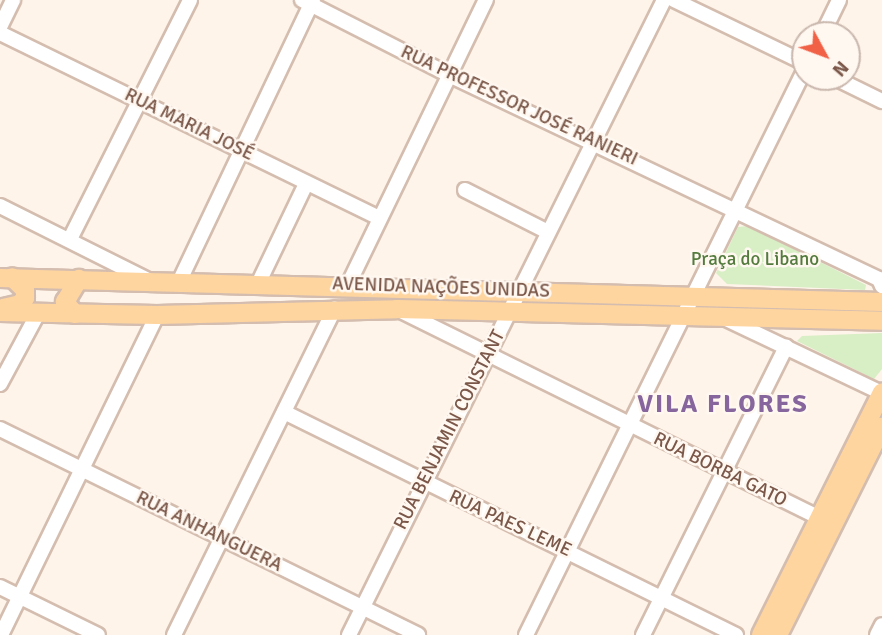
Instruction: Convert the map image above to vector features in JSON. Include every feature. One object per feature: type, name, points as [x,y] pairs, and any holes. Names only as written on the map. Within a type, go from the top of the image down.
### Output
[{"type":"main road","name":"AVENIDA NAÇÕES UNIDAS","points":[[6,277],[882,302]]},
{"type":"main road","points":[[0,311],[20,304],[25,298],[25,290],[6,277]]},
{"type":"main road","points":[[75,314],[65,302],[79,279]]},
{"type":"main road","name":"AVENIDA NAÇÕES UNIDAS","points":[[0,311],[157,315],[335,308],[882,321]]},
{"type":"main road","points":[[761,635],[882,393]]},
{"type":"main road","points":[[778,635],[882,427]]},
{"type":"street","points":[[0,27],[13,0]]},
{"type":"street","points":[[70,239],[190,0]]},
{"type":"street","points":[[348,285],[486,0]]},
{"type":"street","name":"RUA BENJAMIN CONSTANT","points":[[349,635],[422,483],[664,0]]},
{"type":"street","points":[[674,0],[791,56]]},
{"type":"street","points":[[828,21],[839,0]]},
{"type":"street","points":[[180,280],[308,1]]},
{"type":"street","name":"RUA PROFESSOR JOSÉ RANIERI","points":[[308,1],[449,75],[595,141],[736,211]]},
{"type":"street","name":"RUA MARIA JOSÉ","points":[[0,33],[379,218]]},
{"type":"street","points":[[861,90],[882,101]]},
{"type":"street","points":[[526,635],[696,296],[794,91]]},
{"type":"street","points":[[258,284],[306,184]]},
{"type":"street","points":[[465,190],[548,232]]},
{"type":"street","points":[[0,206],[148,280]]},
{"type":"street","points":[[736,211],[881,280]]},
{"type":"street","points":[[174,635],[335,308]]},
{"type":"street","name":"RUA BORBA GATO","points":[[397,309],[819,518]]},
{"type":"street","points":[[0,384],[38,313]]},
{"type":"street","points":[[1,635],[157,315]]},
{"type":"street","points":[[722,317],[882,393]]},
{"type":"street","points":[[643,635],[786,346]]},
{"type":"street","name":"RUA PAES LEME","points":[[284,412],[422,483],[736,635]]},
{"type":"street","name":"RUA ANHANGUERA","points":[[0,429],[418,635]]},
{"type":"street","points":[[0,587],[98,635]]},
{"type":"street","points":[[877,635],[882,625]]},
{"type":"green space","name":"Praça do Libano","points":[[748,226],[866,285],[865,290],[727,284],[716,273],[738,227]]},
{"type":"green space","points":[[882,333],[882,369],[874,379],[797,341],[802,336]]},
{"type":"district","name":"VILA FLORES","points":[[723,405]]}]
